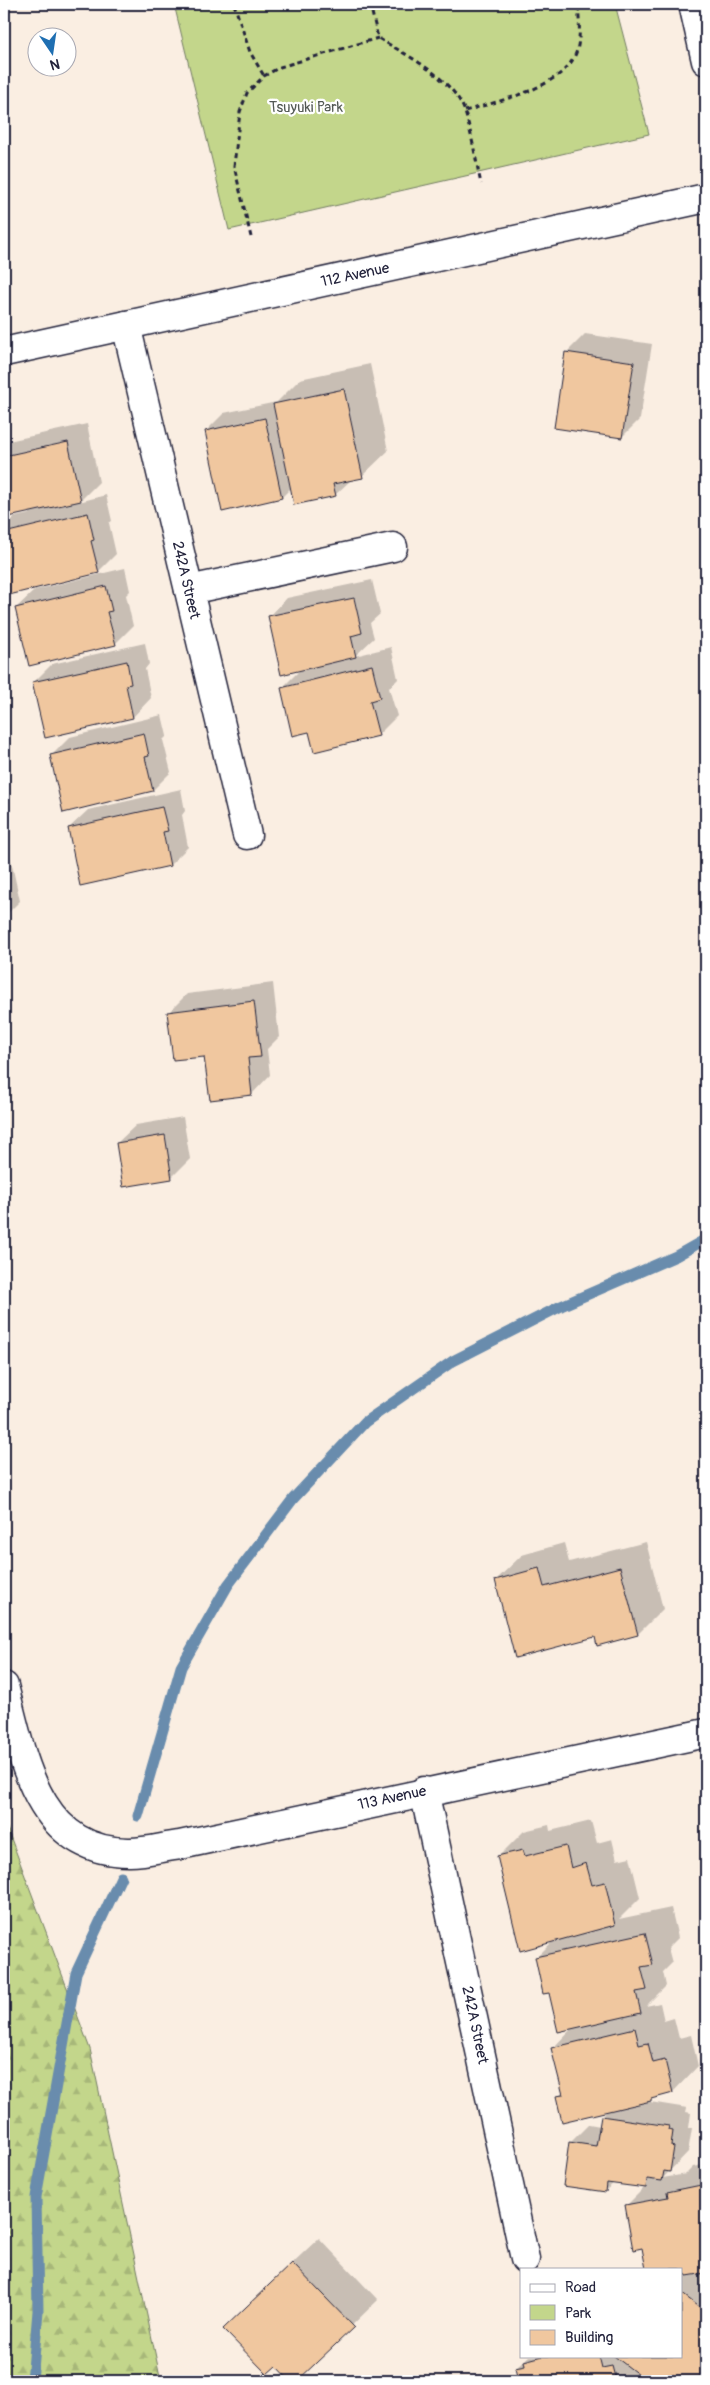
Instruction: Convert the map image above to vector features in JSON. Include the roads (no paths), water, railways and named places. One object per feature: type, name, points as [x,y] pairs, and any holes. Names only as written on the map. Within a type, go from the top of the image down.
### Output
[{"type":"street","points":[[693,4],[706,60]]},
{"type":"street","name":"112 Avenue","points":[[4,352],[706,198]]},
{"type":"street","name":"242A Street","points":[[126,325],[247,835]]},
{"type":"street","points":[[189,590],[394,547]]},
{"type":"street","name":"113 Avenue","points":[[4,1686],[22,1754],[36,1794],[57,1824],[79,1839],[102,1849],[131,1852],[180,1845],[424,1791],[706,1733]]},
{"type":"street","name":"242A Street","points":[[424,1791],[525,2259]]},
{"type":"waterway","points":[[138,1816],[181,1667],[228,1585],[293,1499],[365,1422],[453,1361],[561,1306],[676,1256],[706,1239]]},
{"type":"waterway","points":[[32,2381],[38,2311],[36,2197],[76,1973],[121,1877]]},
{"type":"park label","name":"Tsuyuki Park","points":[[306,107]]}]
